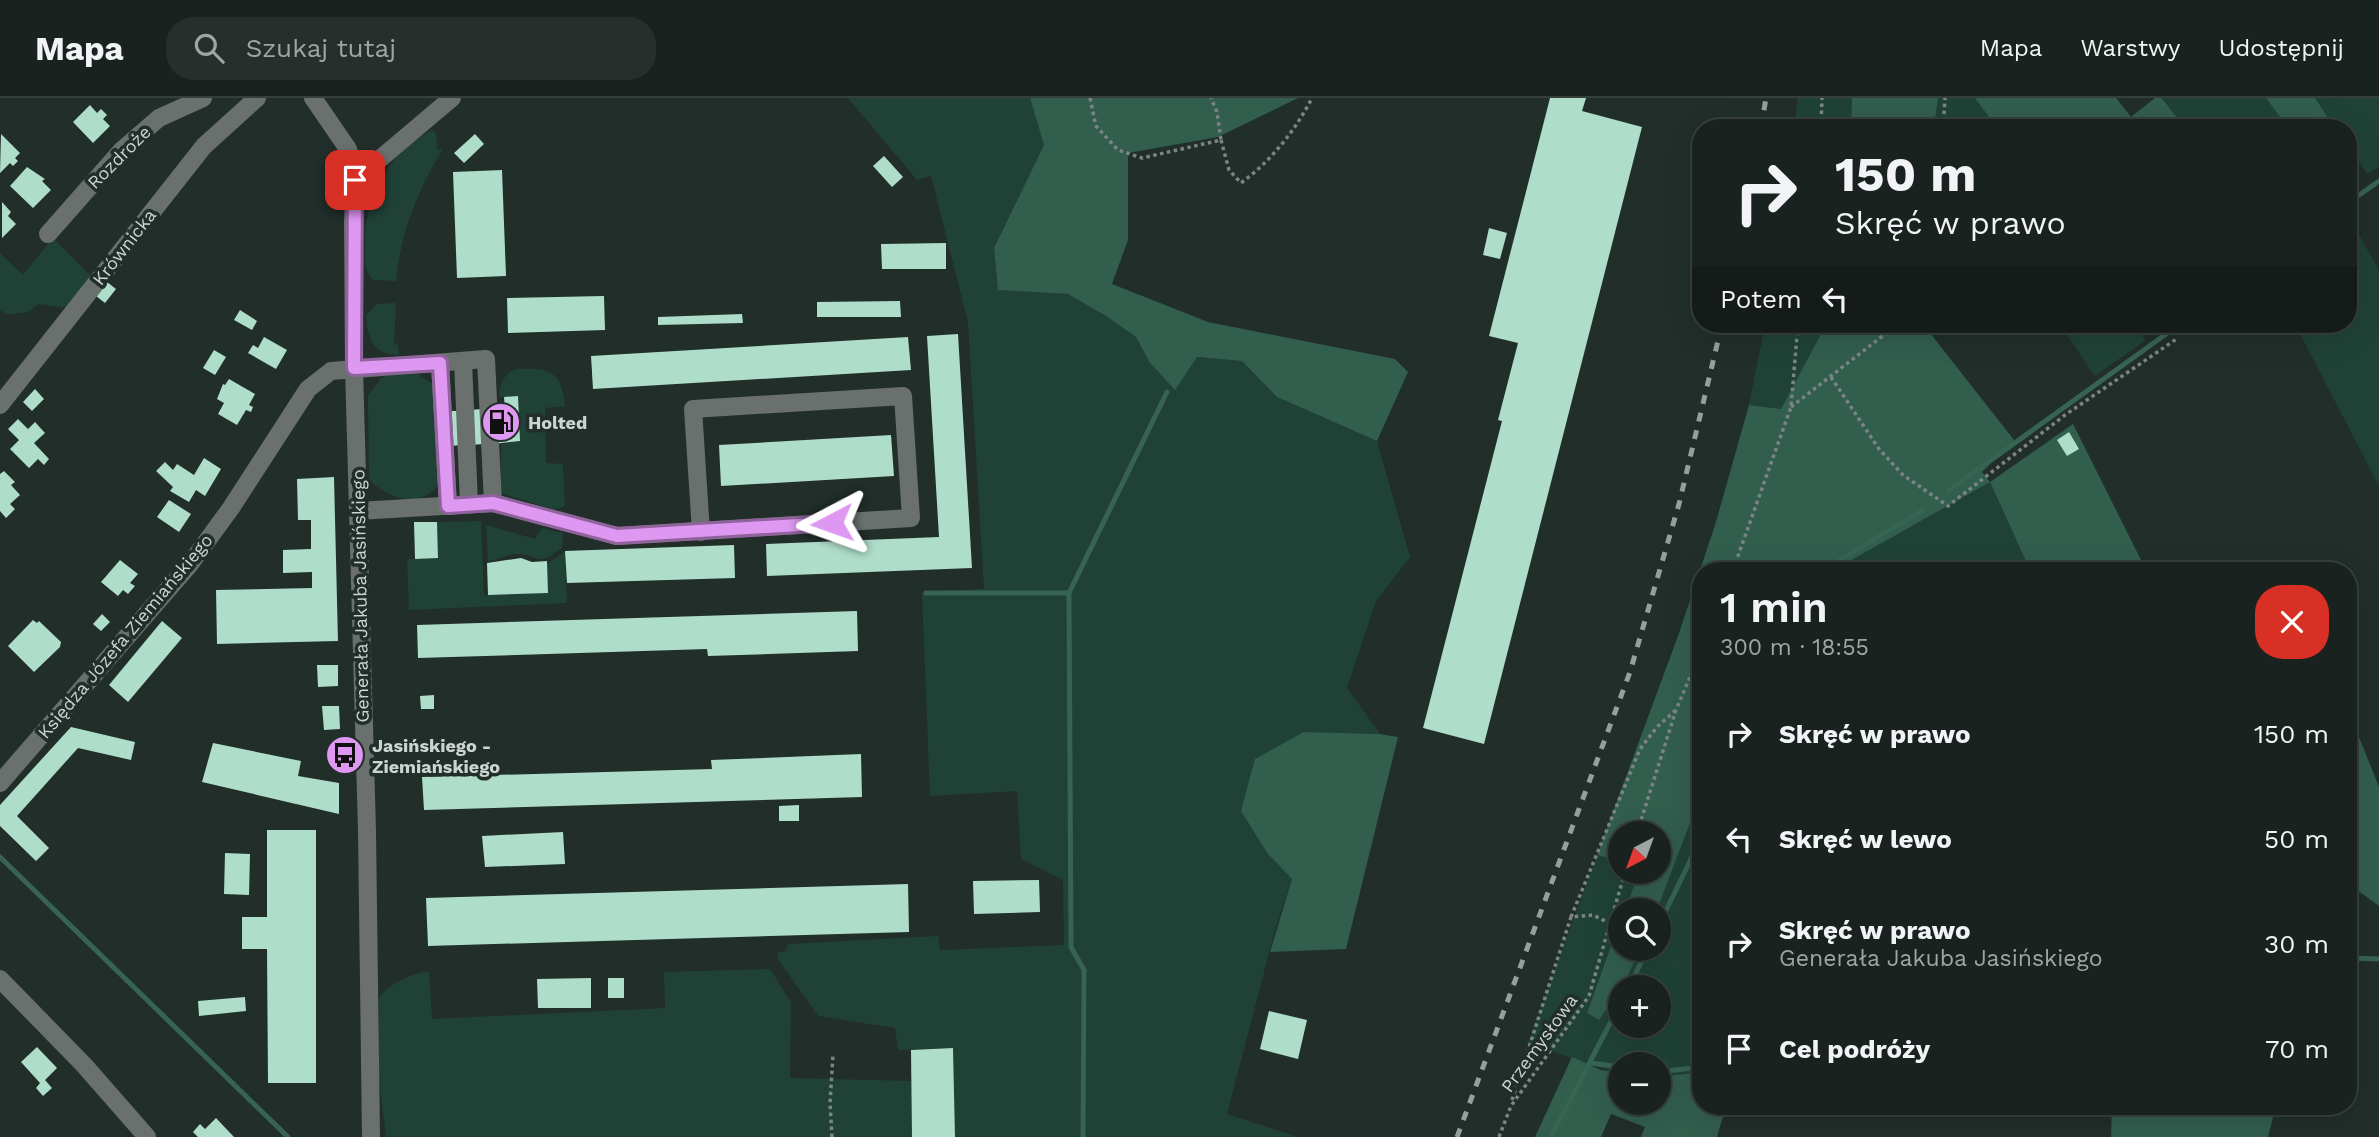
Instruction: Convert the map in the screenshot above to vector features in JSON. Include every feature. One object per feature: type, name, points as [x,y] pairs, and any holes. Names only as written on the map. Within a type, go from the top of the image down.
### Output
[{"type":"street","name":"Rozdroże","points":[[48,234],[122,150],[159,118],[203,98]]},
{"type":"street","name":"Krównicka","points":[[0,405],[204,146],[257,98]]},
{"type":"street","name":"Generała Jakuba Jasińskiego","points":[[313,98],[348,149],[355,180],[354,368],[371,1137]]},
{"type":"street","points":[[355,180],[452,98]]},
{"type":"street","points":[[469,504],[463,361],[486,359],[493,503]]},
{"type":"street","name":"Księdza Józefa Ziemiańskiego","points":[[0,783],[190,564],[231,509],[308,388],[331,371],[463,361]]},
{"type":"street","points":[[440,363],[448,506]]},
{"type":"street","points":[[358,511],[493,503],[617,536],[701,532],[911,517],[903,396],[693,409],[701,532]]},
{"type":"street","points":[[0,979],[76,1056],[146,1137]]},
{"type":"path","points":[[1090,98],[1096,126],[1118,149],[1142,158],[1221,140]]},
{"type":"path","points":[[1211,98],[1217,112],[1229,170],[1241,183],[1264,167],[1312,98]]},
{"type":"path","points":[[1821,119],[1822,98]]},
{"type":"path","points":[[1944,119],[1945,98]]},
{"type":"path","points":[[1736,562],[1791,407],[1797,333]]},
{"type":"path","points":[[1791,407],[1887,333]]},
{"type":"path","points":[[1831,377],[1879,449],[1902,475],[1948,506],[2065,415],[2178,338]]},
{"type":"path","points":[[1641,821],[1676,710],[1692,672]]},
{"type":"path","points":[[1511,1106],[1571,917],[1640,749],[1658,726],[1676,710]]},
{"type":"path","points":[[1571,917],[1593,915],[1608,922]]},
{"type":"path","name":"Przemysłowa","points":[[1499,1137],[1511,1106],[1589,996],[1608,927]]},
{"type":"path","points":[[832,1137],[830,1103],[833,1055]]},
{"type":"green space","points":[[848,98],[1030,98],[1044,145],[994,248],[998,290],[1068,294],[1136,337],[1150,363],[1174,389],[1197,357],[1243,361],[1277,397],[1377,441],[1410,557],[1376,601],[1347,688],[1380,734],[1304,732],[1268,854],[1292,879],[1275,930],[1227,1114],[1298,1137],[955,1137],[953,1048],[898,1050],[895,1028],[818,1016],[778,959],[778,952],[786,951],[788,944],[938,936],[940,950],[1064,945],[1063,880],[1021,859],[1017,791],[930,796],[922,592],[984,589],[968,322],[931,176],[917,180]]},
{"type":"green space","points":[[1030,98],[1298,98],[1218,137],[1128,153],[1128,240],[1112,284],[1208,322],[1395,359],[1408,372],[1377,441],[1277,397],[1242,361],[1197,357],[1175,390],[1150,363],[1136,337],[1068,294],[998,290],[994,248],[1044,145]]},
{"type":"green space","points":[[1798,98],[1852,98],[1851,119],[1795,119]]},
{"type":"green space","points":[[1852,98],[1938,98],[1935,119],[1851,119]]},
{"type":"green space","points":[[1938,98],[1975,98],[1990,119],[1935,119]]},
{"type":"green space","points":[[1975,98],[2116,98],[2131,117],[2155,98],[2162,98],[2178,119],[1990,119]]},
{"type":"green space","points":[[2163,98],[2266,98],[2281,119],[2178,119]]},
{"type":"green space","points":[[2266,98],[2315,98],[2329,119],[2281,119]]},
{"type":"green space","points":[[2315,98],[2379,98],[2379,167],[2367,174],[2357,159],[2357,119],[2329,119]]},
{"type":"green space","points":[[432,130],[436,133],[437,150],[443,148],[425,180],[412,212],[402,245],[396,281],[373,280],[366,268],[365,255],[366,227],[374,194],[391,164],[416,139]]},
{"type":"green space","points":[[2357,231],[2379,270],[2379,486],[2300,333],[2357,333]]},
{"type":"green space","points":[[53,238],[92,277],[67,308],[39,304],[27,312],[7,315],[0,310],[0,253],[23,275]]},
{"type":"green space","points":[[396,303],[394,344],[398,345],[399,355],[377,348],[370,337],[366,315],[377,304]]},
{"type":"green space","points":[[1763,333],[1821,333],[1781,410],[1749,405]]},
{"type":"green space","points":[[1821,333],[1930,333],[2014,440],[1982,472],[1990,482],[1848,562],[1703,562],[1749,405],[1781,409]]},
{"type":"green space","points":[[2065,333],[2141,333],[2146,340],[2095,376]]},
{"type":"green space","points":[[515,369],[537,369],[551,373],[560,384],[563,394],[565,406],[545,408],[546,463],[563,464],[565,506],[554,510],[501,493],[501,444],[506,444],[518,397],[499,397],[499,392],[505,377]]},
{"type":"green space","points":[[399,371],[416,373],[433,384],[440,483],[432,492],[414,499],[395,497],[369,480],[368,396],[381,378]]},
{"type":"green space","points":[[2073,424],[2142,562],[2026,562],[1990,482]]},
{"type":"green space","points":[[1990,482],[2026,562],[1848,562]]},
{"type":"green space","points":[[481,521],[484,595],[548,593],[547,564],[565,551],[567,603],[409,610],[407,559],[438,558],[437,522]]},
{"type":"green space","points":[[486,525],[535,539],[542,528],[563,533],[562,548],[541,559],[515,554],[488,561]]},
{"type":"green space","points":[[1692,594],[1692,818],[1671,873],[1671,821],[1610,821]]},
{"type":"green space","points":[[1304,732],[1398,737],[1346,949],[1270,952],[1292,879],[1268,854],[1241,811],[1255,759]]},
{"type":"green space","points":[[2357,732],[2379,787],[2379,906],[2357,890]]},
{"type":"green space","points":[[1692,818],[1692,1073],[1671,1076],[1671,1052],[1608,1052],[1608,1070],[1528,1043],[1597,855],[1608,858],[1608,884],[1635,884],[1629,898],[1608,898],[1608,954],[1587,1013],[1599,1020],[1608,1007],[1608,1038],[1671,1038],[1671,975],[1628,975],[1635,961],[1671,961],[1671,898],[1662,898],[1667,884],[1671,884],[1671,873]]},
{"type":"green space","points":[[1608,825],[1608,858],[1597,855]]},
{"type":"green space","points":[[1635,884],[1667,884],[1662,898],[1629,898]]},
{"type":"green space","points":[[1608,954],[1608,961],[1635,961],[1628,975],[1608,975],[1608,1007],[1599,1020],[1587,1013]]},
{"type":"green space","points":[[770,969],[791,1002],[790,1078],[912,1081],[912,1137],[386,1137],[379,1079],[379,998],[388,988],[409,977],[429,971],[432,1019],[665,1008],[664,972]]},
{"type":"green space","points":[[1572,1057],[1608,1071],[1608,1115],[1611,1115],[1601,1137],[1535,1137]]},
{"type":"green space","points":[[1692,1073],[1692,1115],[1723,1115],[1717,1137],[1641,1137],[1645,1127],[1614,1115],[1671,1115],[1671,1076]]},
{"type":"green space","points":[[2112,1115],[2274,1115],[2268,1137],[2111,1137]]},
{"type":"building","points":[[1550,98],[1586,98],[1582,111],[1642,127],[1484,744],[1423,728],[1502,421],[1498,420],[1518,343],[1489,336]]},
{"type":"building","points":[[90,105],[97,113],[101,109],[107,115],[103,119],[110,126],[93,143],[73,122]]},
{"type":"building","points":[[1,134],[20,153],[13,166],[10,163],[0,173]]},
{"type":"building","points":[[475,134],[484,144],[464,163],[454,153]]},
{"type":"building","points":[[884,156],[903,177],[892,187],[873,166]]},
{"type":"building","points":[[27,167],[45,179],[42,181],[51,190],[33,208],[10,186]]},
{"type":"building","points":[[502,170],[506,276],[457,278],[453,172]]},
{"type":"building","points":[[2,202],[11,212],[8,216],[16,224],[2,238]]},
{"type":"building","points":[[1489,228],[1507,233],[1500,259],[1483,255]]},
{"type":"building","points":[[946,243],[946,269],[882,269],[881,244]]},
{"type":"building","points":[[107,282],[116,289],[105,303],[96,296]]},
{"type":"building","points":[[604,296],[605,330],[508,333],[507,298]]},
{"type":"building","points":[[900,301],[901,317],[817,317],[817,302]]},
{"type":"building","points":[[240,310],[257,321],[252,330],[234,320]]},
{"type":"building","points":[[742,314],[743,323],[658,325],[658,317]]},
{"type":"building","points":[[958,334],[972,568],[767,576],[766,544],[939,537],[927,336]]},
{"type":"building","points":[[264,337],[287,350],[276,369],[248,353],[253,345],[258,348]]},
{"type":"building","points":[[908,337],[911,370],[593,389],[591,356]]},
{"type":"building","points":[[214,350],[226,357],[215,375],[203,368]]},
{"type":"building","points":[[229,379],[255,394],[249,405],[253,407],[251,412],[246,410],[237,425],[218,414],[224,403],[217,399],[223,384]]},
{"type":"building","points":[[35,389],[44,399],[32,411],[23,402]]},
{"type":"building","points":[[518,396],[520,441],[493,444],[491,409],[505,409],[504,397]]},
{"type":"building","points":[[482,409],[484,444],[470,445],[469,410]]},
{"type":"building","points":[[448,411],[461,411],[463,445],[449,446]]},
{"type":"building","points":[[18,419],[28,429],[35,422],[45,433],[34,443],[49,459],[44,465],[38,459],[29,468],[10,449],[19,440],[8,429]]},
{"type":"building","points":[[2069,432],[2079,449],[2067,456],[2057,440]]},
{"type":"building","points":[[891,435],[894,476],[721,486],[719,445]]},
{"type":"building","points":[[204,458],[221,469],[205,496],[196,490],[189,502],[170,491],[173,487],[156,471],[165,462],[173,470],[177,464],[194,475]]},
{"type":"building","points":[[4,471],[15,482],[11,485],[20,495],[10,504],[15,509],[6,518],[0,511],[0,474]]},
{"type":"building","points":[[334,477],[338,641],[217,644],[216,590],[312,588],[312,572],[283,573],[283,550],[311,549],[311,520],[298,520],[297,479]]},
{"type":"building","points":[[169,500],[191,514],[179,532],[157,517]]},
{"type":"building","points":[[414,522],[437,522],[438,558],[415,559]]},
{"type":"building","points":[[734,545],[735,578],[567,583],[565,551]]},
{"type":"building","points":[[521,558],[532,562],[547,561],[548,593],[488,595],[487,563]]},
{"type":"building","points":[[120,560],[138,574],[130,583],[135,586],[128,594],[123,590],[118,596],[101,582]]},
{"type":"building","points":[[857,611],[858,651],[708,656],[707,649],[418,658],[417,625]]},
{"type":"building","points":[[102,614],[110,622],[101,631],[93,624]]},
{"type":"building","points":[[33,620],[37,623],[39,621],[61,642],[60,647],[34,672],[8,646]]},
{"type":"building","points":[[162,621],[182,638],[128,702],[109,685]]},
{"type":"building","points":[[317,665],[338,665],[338,686],[318,687]]},
{"type":"building","points":[[434,695],[434,709],[421,709],[420,696]]},
{"type":"building","points":[[322,706],[339,706],[340,729],[324,730]]},
{"type":"building","points":[[71,727],[135,742],[131,760],[78,748],[17,816],[49,848],[36,861],[0,826],[0,805]]},
{"type":"building","points":[[213,743],[301,761],[298,776],[339,783],[339,814],[202,782]]},
{"type":"building","points":[[861,754],[862,797],[424,810],[422,777],[712,769],[711,760]]},
{"type":"building","points":[[799,805],[799,821],[779,821],[779,806]]},
{"type":"building","points":[[267,830],[316,830],[316,1083],[268,1083],[267,949],[242,949],[242,917],[267,917]]},
{"type":"building","points":[[563,832],[565,864],[485,867],[482,836]]},
{"type":"building","points":[[225,853],[250,854],[249,895],[224,894]]},
{"type":"building","points":[[1039,880],[1040,912],[974,914],[973,881]]},
{"type":"building","points":[[908,884],[909,932],[428,946],[426,898]]},
{"type":"building","points":[[591,978],[591,1008],[538,1008],[537,979]]},
{"type":"building","points":[[608,978],[624,978],[624,998],[608,998]]},
{"type":"building","points":[[245,997],[246,1011],[199,1016],[198,1001]]},
{"type":"building","points":[[1269,1011],[1307,1020],[1298,1059],[1260,1049]]},
{"type":"building","points":[[37,1047],[57,1068],[45,1080],[52,1088],[43,1096],[36,1088],[40,1083],[21,1062]]},
{"type":"building","points":[[953,1048],[955,1137],[912,1137],[911,1050]]},
{"type":"building","points":[[216,1118],[234,1137],[198,1137],[193,1132],[200,1124],[205,1129]]},
{"type":"waterway","points":[[2357,197],[2379,181]]},
{"type":"waterway","points":[[1948,491],[2167,333]]},
{"type":"waterway","points":[[1083,1137],[1084,970],[1071,947],[1069,593],[1167,392]]},
{"type":"waterway","points":[[1836,562],[1923,510]]},
{"type":"waterway","points":[[926,593],[1069,593]]},
{"type":"waterway","points":[[1671,900],[1692,856]]},
{"type":"waterway","points":[[0,857],[288,1137]]},
{"type":"waterway","points":[[2357,958],[2379,959]]},
{"type":"waterway","points":[[1635,975],[1642,961]]},
{"type":"waterway","points":[[1551,1137],[1608,1027]]},
{"type":"waterway","points":[[1591,1063],[1608,1065]]},
{"type":"waterway","points":[[1671,1071],[1692,1068]]},
{"type":"railway","points":[[1762,119],[1766,98]]},
{"type":"railway","points":[[1457,1137],[1630,672],[1679,504],[1720,333]]},
{"type":"place","name":"Holted","points":[[501,422]]},
{"type":"place","name":"Jasińskiego - Ziemiańskiego","points":[[345,755]]},
{"type":"route","points":[[355,180],[354,368],[440,363],[448,506],[493,503],[617,536],[832,523]]}]
